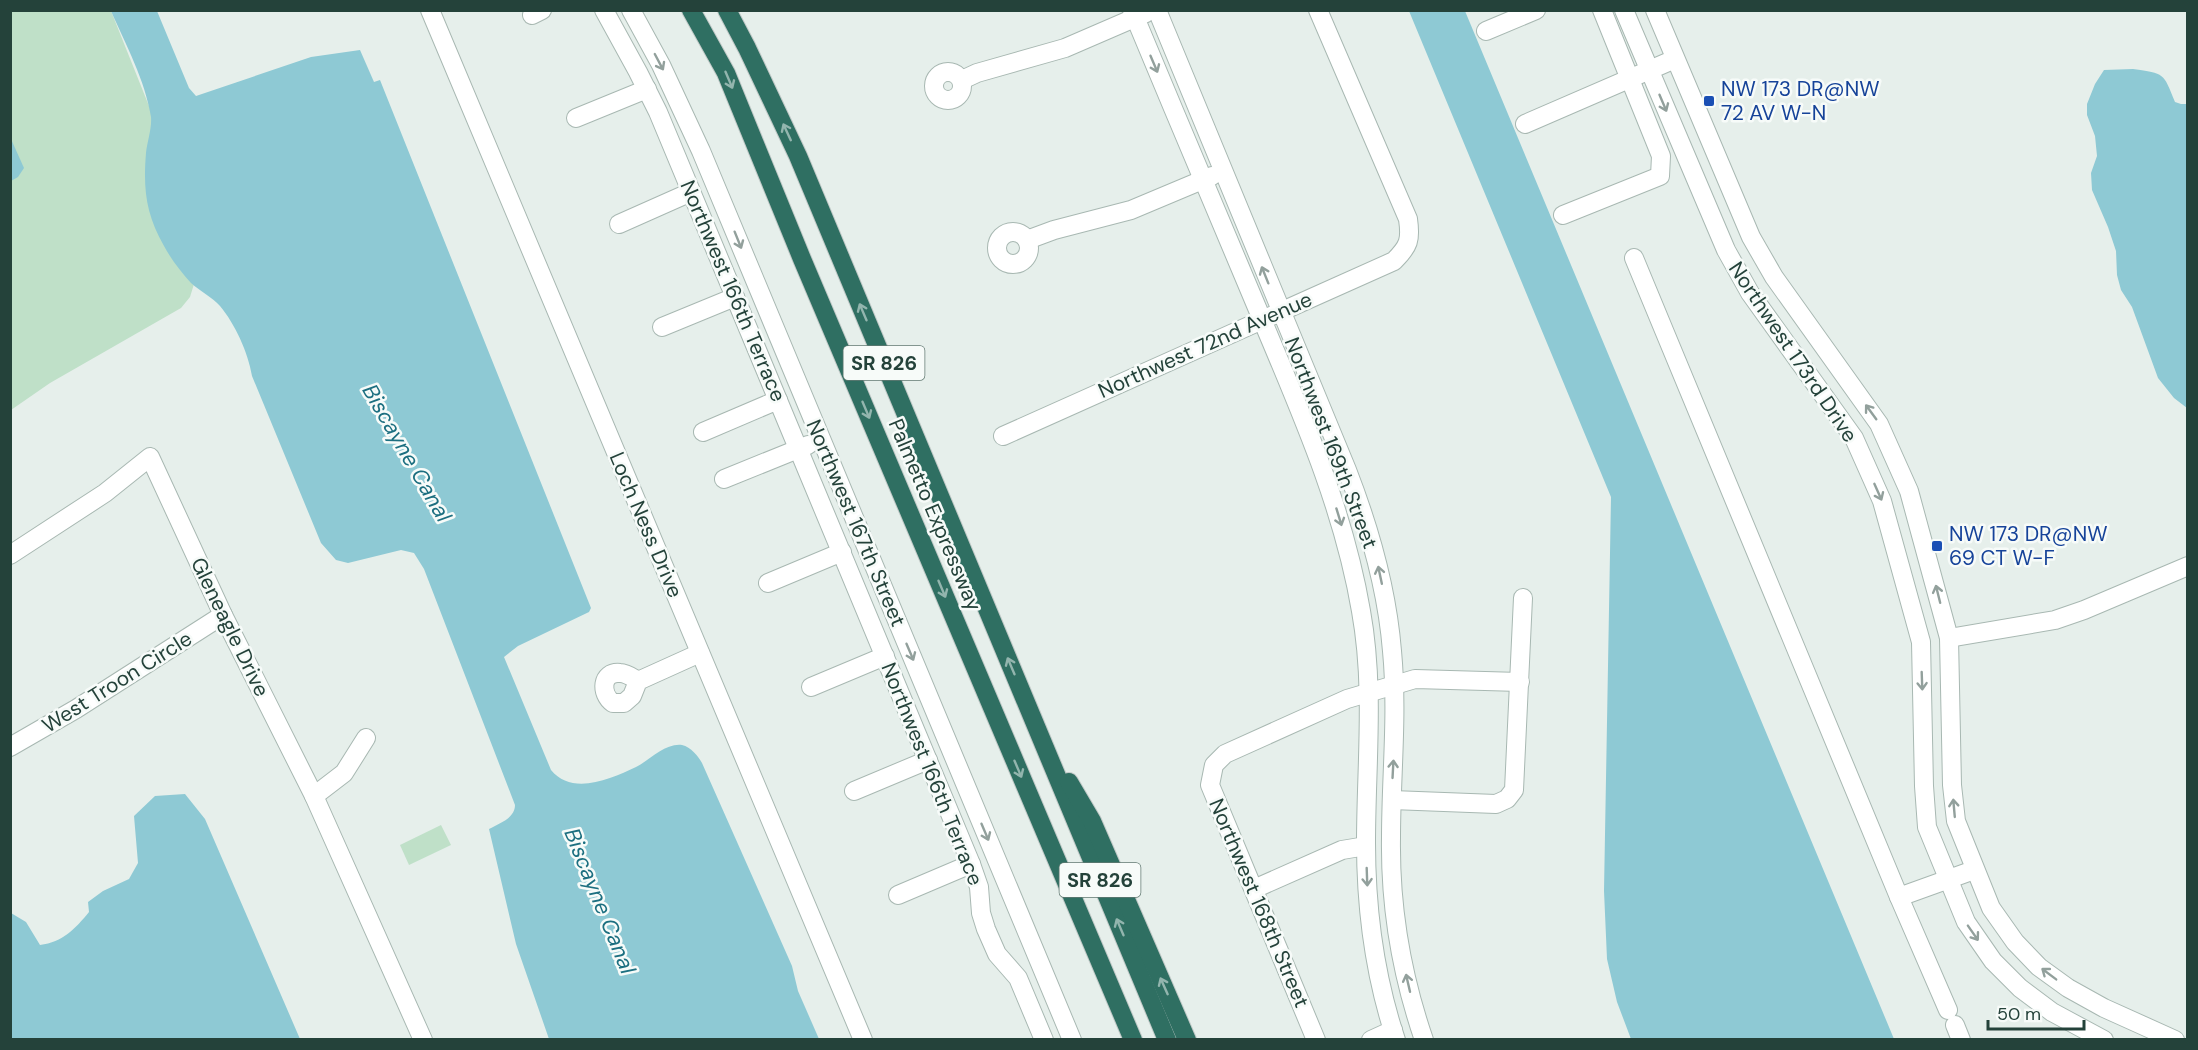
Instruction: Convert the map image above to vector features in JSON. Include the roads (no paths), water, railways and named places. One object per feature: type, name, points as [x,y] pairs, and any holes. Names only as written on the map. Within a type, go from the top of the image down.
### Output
[{"type":"highway","name":"Palmetto Expressway","points":[[691,10],[726,73],[798,250],[1133,1040]]},
{"type":"highway","name":"Palmetto Expressway","points":[[727,10],[798,156],[1167,1040]]},
{"type":"highway","points":[[1033,720],[1092,821],[1187,1040]]},
{"type":"street","name":"Loch Ness Drive","points":[[430,10],[862,1040]]},
{"type":"street","name":"Northwest 166th Terrace","points":[[604,10],[647,89],[842,552],[971,864],[979,886],[981,913],[986,929],[997,954],[1018,978],[1044,1040]]},
{"type":"street","name":"Northwest 167th Street","points":[[631,10],[661,65],[701,152],[1072,1040]]},
{"type":"street","name":"Northwest 169th Street","points":[[1156,10],[1364,514],[1387,607],[1394,685],[1396,724],[1391,841],[1398,934],[1407,980],[1424,1040]]},
{"type":"street","name":"Northwest 72nd Avenue","points":[[1003,436],[1394,261],[1404,251],[1410,237],[1408,219],[1318,10]]},
{"type":"street","points":[[1486,31],[1536,10]]},
{"type":"street","points":[[1563,216],[1660,176],[1661,156],[1602,10]]},
{"type":"street","name":"Northwest 173rd Drive","points":[[1624,10],[1726,250],[1750,293],[1854,438],[1882,501],[1921,642],[1927,827],[1966,922],[1993,961],[2020,988],[2052,1012],[2104,1040]]},
{"type":"street","name":"Northwest 173rd Drive","points":[[1655,10],[1751,237],[1774,277],[1879,424],[1909,491],[1949,638],[1952,785],[1956,821],[1991,908],[2015,942],[2039,967],[2068,988],[2104,1008],[2175,1040]]},
{"type":"street","points":[[962,80],[977,73],[1065,48],[1139,13]]},
{"type":"street","name":"Northwest 169th Street","points":[[1139,13],[1203,180],[1310,434],[1341,521],[1353,567],[1362,614],[1370,692],[1366,846],[1368,894],[1373,939],[1395,1035]]},
{"type":"street","points":[[1524,124],[1675,59]]},
{"type":"street","points":[[576,118],[647,89]]},
{"type":"street","points":[[1027,240],[1054,230],[1131,210],[1224,171]]},
{"type":"street","points":[[619,224],[691,192]]},
{"type":"street","points":[[1635,258],[1899,897],[1955,1025]]},
{"type":"street","points":[[662,327],[735,297]]},
{"type":"street","points":[[703,432],[778,400]]},
{"type":"street","points":[[724,479],[821,440]]},
{"type":"street","name":"Gleneagle Drive","points":[[10,555],[105,493],[150,457],[223,615],[314,796],[423,1040]]},
{"type":"street","points":[[1868,469],[1894,458]]},
{"type":"street","points":[[768,583],[842,552]]},
{"type":"street","points":[[1949,638],[2055,620],[2187,566]]},
{"type":"street","points":[[1392,800],[1496,804],[1507,799],[1514,790],[1523,598]]},
{"type":"street","name":"West Troon Circle","points":[[10,747],[76,709],[223,615]]},
{"type":"street","points":[[638,681],[700,652]]},
{"type":"street","points":[[811,687],[885,656]]},
{"type":"street","points":[[1370,692],[1415,679],[1520,682]]},
{"type":"street","name":"Northwest 168th Street","points":[[1316,1040],[1210,785],[1214,765],[1226,754],[1347,699],[1370,692]]},
{"type":"street","points":[[314,796],[344,773],[366,738]]},
{"type":"street","points":[[854,791],[928,760]]},
{"type":"street","points":[[1254,889],[1342,850],[1366,846]]},
{"type":"street","points":[[898,895],[971,864]]},
{"type":"street","points":[[1899,897],[1974,870]]},
{"type":"street","points":[[1371,1040],[1395,1035]]},
{"type":"water","name":"Biscayne Canal","points":[[111,11],[157,11],[189,88],[196,96],[311,57],[360,50],[374,82],[380,80],[591,608],[589,612],[518,646],[504,657],[551,770],[560,778],[570,782],[592,783],[636,767],[676,745],[682,745],[694,752],[702,763],[792,966],[798,991],[819,1039],[549,1039],[516,944],[489,829],[510,817],[515,805],[424,569],[414,553],[401,550],[348,563],[336,560],[321,543],[252,376],[236,330],[220,306],[191,283],[180,270],[167,251],[153,223],[147,201],[145,179],[151,117],[140,76]]},
{"type":"water","points":[[1409,11],[1465,11],[1894,1039],[1631,1039],[1617,1002],[1607,959],[1604,891],[1611,497]]},
{"type":"water","points":[[2133,69],[2162,76],[2175,102],[2187,104],[2187,408],[2174,398],[2158,378],[2132,307],[2121,290],[2117,275],[2116,251],[2092,190],[2091,173],[2097,156],[2095,136],[2087,115],[2087,104],[2104,70]]},
{"type":"water","points":[[11,139],[24,168],[18,177],[11,181]]},
{"type":"water","points":[[185,794],[205,819],[300,1039],[11,1039],[11,913],[26,922],[40,945],[68,934],[89,912],[88,902],[103,891],[129,879],[138,863],[134,816],[155,796]]},
{"type":"place","name":"NW 173 DR@NW 72 AV W-N","points":[[1709,101]]},
{"type":"place","name":"NW 173 DR@NW 69 CT W-F","points":[[1937,546]]}]
